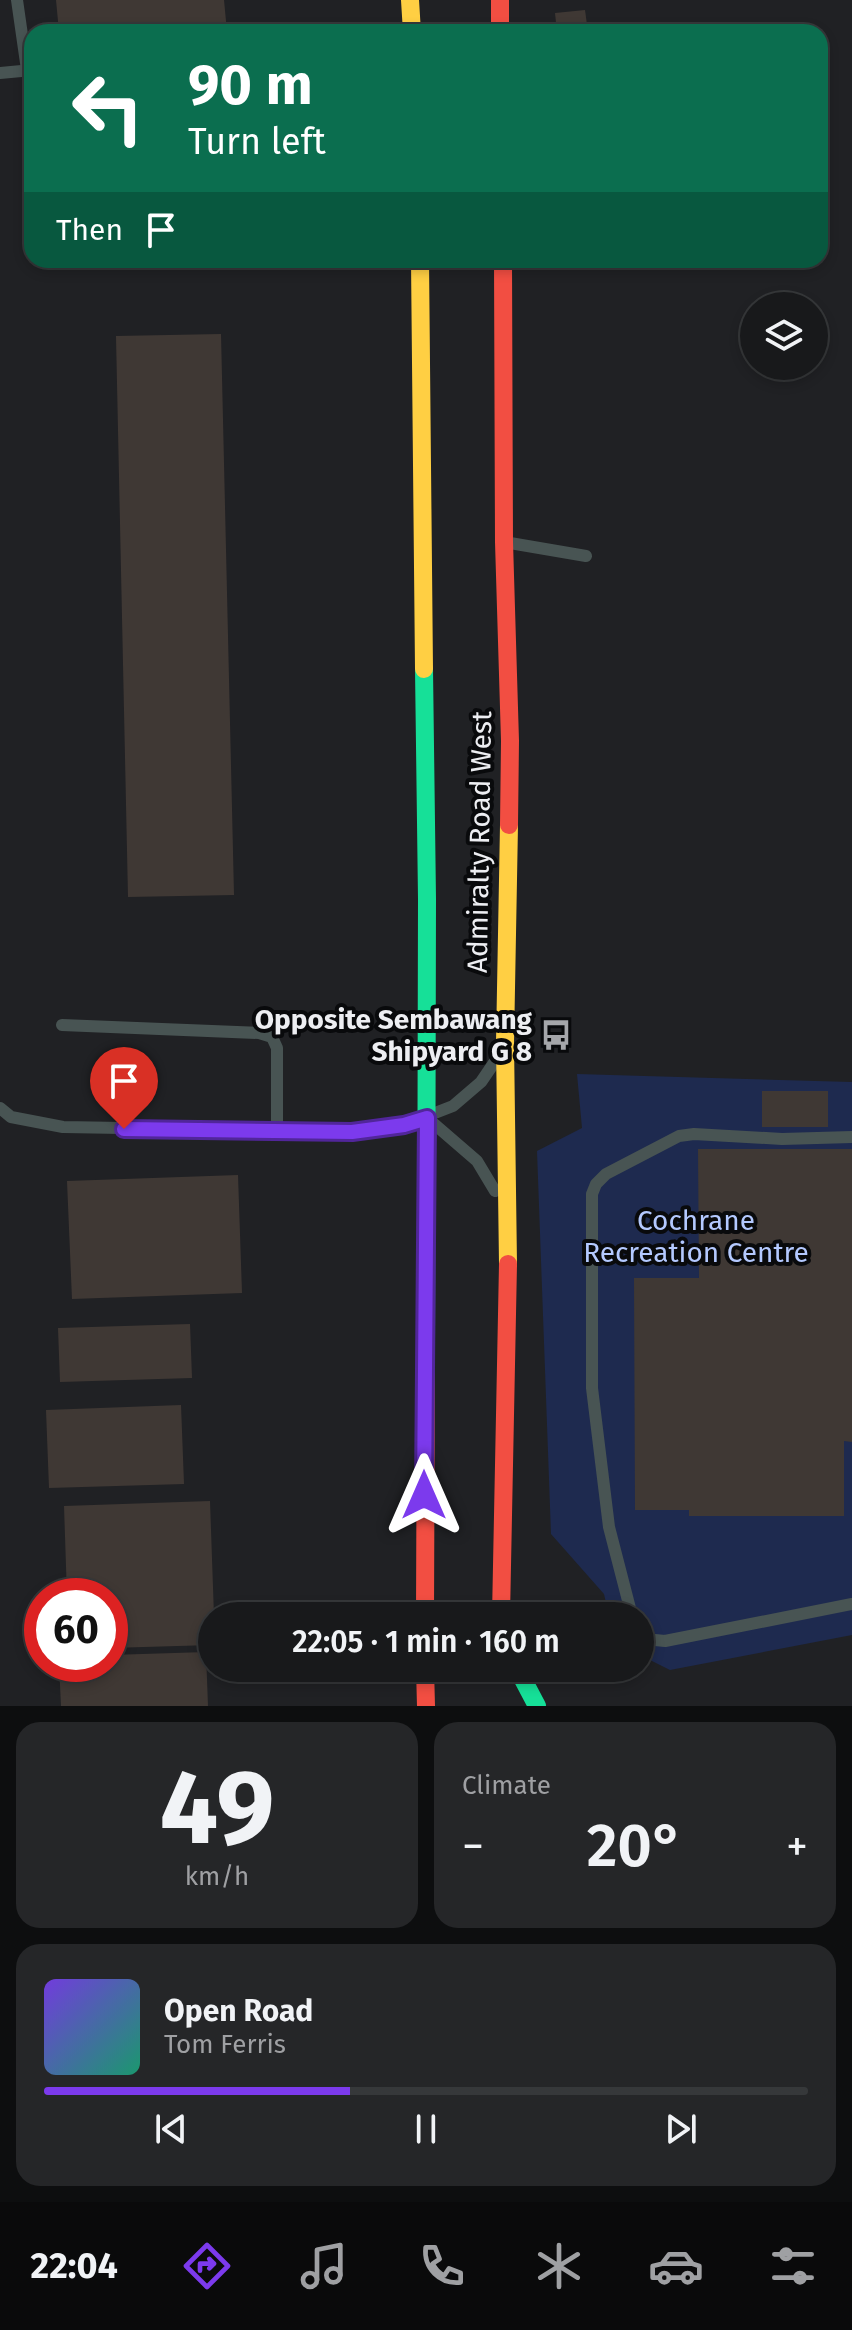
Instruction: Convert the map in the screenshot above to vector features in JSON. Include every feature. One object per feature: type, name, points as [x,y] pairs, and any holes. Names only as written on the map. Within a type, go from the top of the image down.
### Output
[{"type":"main road","points":[[410,0],[412,24]]},
{"type":"main road","points":[[500,0],[500,24]]},
{"type":"main road","name":"Admiralty Road West","points":[[420,268],[427,1118],[425,1602]]},
{"type":"main road","name":"Admiralty Road West","points":[[501,1602],[509,1232],[505,1043],[510,741],[504,542],[503,268]]},
{"type":"main road","points":[[425,1682],[426,1706]]},
{"type":"main road","points":[[524,1682],[537,1706]]},
{"type":"lane","points":[[17,0],[24,38]]},
{"type":"lane","points":[[415,24],[421,0]]},
{"type":"lane","points":[[0,73],[24,71]]},
{"type":"lane","points":[[504,542],[586,556]]},
{"type":"lane","points":[[62,1025],[259,1033],[272,1037],[277,1041],[277,1132]]},
{"type":"lane","points":[[0,1108],[11,1117],[63,1127],[352,1132],[404,1125],[453,1106],[481,1082],[505,1043]]},
{"type":"lane","points":[[427,1118],[477,1161],[494,1187],[509,1232]]},
{"type":"lane","points":[[628,1602],[609,1527],[592,1388],[592,1194],[596,1184],[606,1174],[679,1136],[694,1134],[782,1139],[852,1137]]},
{"type":"lane","points":[[654,1640],[665,1641],[852,1604]]},
{"type":"green space","name":"Cochrane Recreation Centre","points":[[577,1074],[852,1082],[852,1635],[670,1670],[654,1662],[654,1602],[606,1602],[604,1594],[551,1534],[537,1151],[582,1128]]},
{"type":"building","points":[[56,0],[224,0],[226,24],[58,24]]},
{"type":"building","points":[[585,10],[587,24],[556,24],[555,13]]},
{"type":"building","points":[[221,334],[234,895],[128,897],[116,336]]},
{"type":"building","points":[[762,1091],[828,1091],[828,1127],[762,1127]]},
{"type":"building","points":[[698,1149],[852,1149],[852,1442],[844,1441],[844,1516],[689,1516],[689,1510],[635,1510],[634,1278],[699,1278]]},
{"type":"building","points":[[238,1175],[242,1293],[72,1299],[67,1181]]},
{"type":"building","points":[[190,1324],[192,1378],[60,1382],[58,1328]]},
{"type":"building","points":[[181,1405],[184,1484],[49,1488],[46,1410]]},
{"type":"building","points":[[210,1501],[214,1602],[198,1602],[198,1645],[128,1647],[128,1578],[66,1578],[64,1506]]},
{"type":"building","points":[[198,1652],[198,1682],[207,1682],[208,1706],[61,1706],[60,1682],[128,1682],[128,1654]]},
{"type":"traffic: fast","points":[[424,669],[426,1345]]},
{"type":"traffic: fast","points":[[524,1682],[537,1706]]},
{"type":"traffic: slow","points":[[410,0],[412,24]]},
{"type":"traffic: slow","points":[[420,268],[424,669]]},
{"type":"traffic: slow","points":[[508,1264],[505,1043],[509,825]]},
{"type":"traffic: jam","points":[[500,0],[500,24]]},
{"type":"traffic: jam","points":[[503,268],[509,825]]},
{"type":"traffic: jam","points":[[501,1602],[508,1264]]},
{"type":"traffic: jam","points":[[425,1602],[426,1345]]},
{"type":"traffic: jam","points":[[425,1682],[426,1706]]},
{"type":"place","name":"Opposite Sembawang Shipyard G 8","points":[[556,1035]]},
{"type":"route","points":[[124,1129],[352,1132],[404,1125],[427,1118],[424,1495]]}]
